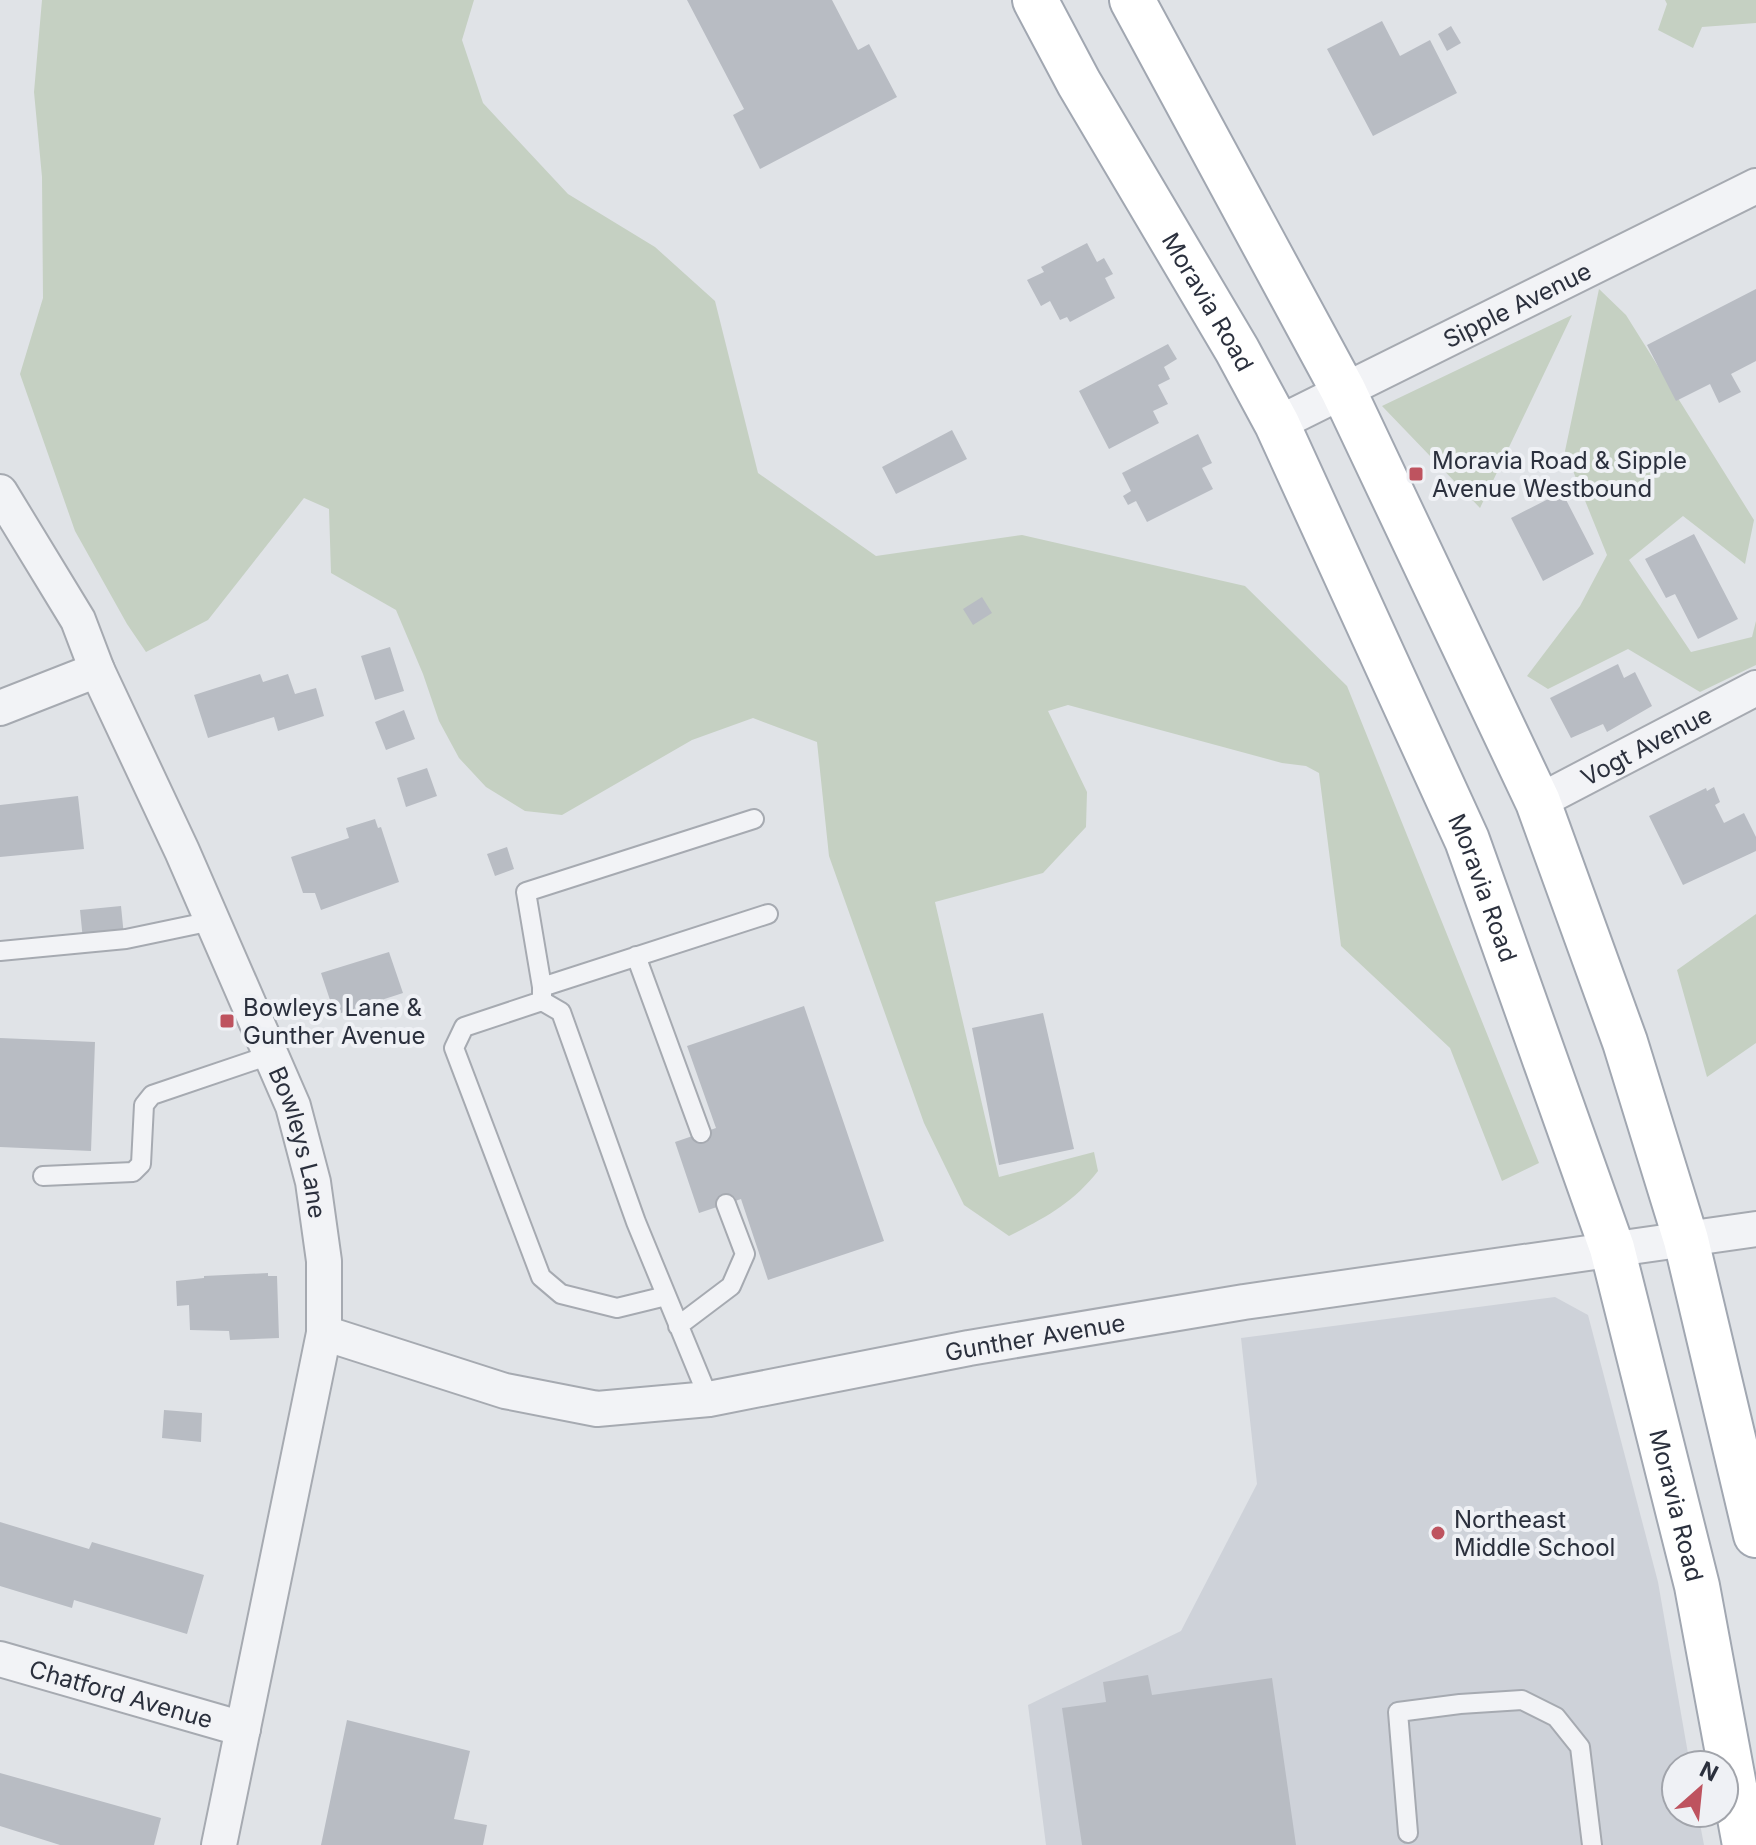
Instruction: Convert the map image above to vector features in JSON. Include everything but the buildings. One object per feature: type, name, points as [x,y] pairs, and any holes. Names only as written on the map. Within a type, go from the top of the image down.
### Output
[{"type":"main road","name":"Moravia Road","points":[[1035,0],[1079,83],[1237,350],[1277,424],[1467,840],[1612,1248],[1697,1586],[1745,1845]]},
{"type":"main road","points":[[1132,0],[1343,390],[1538,802],[1625,1042],[1686,1240],[1756,1535]]},
{"type":"street","name":"Sipple Avenue","points":[[1277,424],[1756,186]]},
{"type":"street","name":"Bowleys Lane","points":[[0,492],[78,620],[97,670],[293,1106],[313,1182],[324,1261],[324,1333],[219,1845]]},
{"type":"street","points":[[0,708],[97,670]]},
{"type":"street","name":"Vogt Avenue","points":[[1538,802],[1756,688]]},
{"type":"street","name":"Gunther Avenue","points":[[324,1333],[505,1391],[597,1409],[709,1399],[969,1348],[1244,1302],[1756,1229]]},
{"type":"street","name":"Chatford Avenue","points":[[0,1659],[243,1729]]},
{"type":"lane","points":[[709,1399],[636,1222],[561,1012],[542,994],[526,892],[754,819]]},
{"type":"lane","points":[[666,1296],[617,1308],[561,1294],[541,1277],[454,1048],[464,1027],[636,956],[768,914]]},
{"type":"lane","points":[[0,951],[126,939],[212,921]]},
{"type":"lane","points":[[636,956],[701,1133]]},
{"type":"lane","points":[[43,1176],[133,1172],[141,1164],[144,1105],[152,1095],[270,1055]]},
{"type":"lane","points":[[678,1326],[731,1286],[745,1254],[726,1204]]},
{"type":"lane","points":[[1408,1833],[1398,1712],[1522,1700],[1556,1717],[1580,1747],[1592,1845]]},
{"type":"shaded area","name":"Northeast Middle School","points":[[1555,1297],[1588,1315],[1658,1582],[1687,1749],[1660,1749],[1660,1829],[1701,1829],[1704,1845],[1046,1845],[1028,1705],[1181,1631],[1257,1484],[1241,1338]]},
{"type":"green space","points":[[42,0],[474,0],[462,40],[483,103],[568,194],[655,247],[715,301],[758,473],[876,556],[1022,535],[1245,586],[1347,686],[1539,1163],[1502,1181],[1450,1048],[1341,946],[1319,773],[1306,766],[1282,763],[1068,705],[1048,711],[1087,792],[1086,827],[1043,873],[935,902],[999,1177],[1094,1152],[1098,1171],[1079,1192],[1046,1216],[1009,1236],[964,1205],[924,1123],[829,856],[817,742],[753,718],[692,740],[562,815],[525,811],[486,787],[459,758],[439,721],[396,610],[331,573],[329,509],[304,498],[208,620],[146,652],[75,531],[20,374],[43,298],[42,177],[34,92]]},
{"type":"green space","points":[[1665,0],[1756,0],[1756,23],[1702,27],[1693,48],[1658,30],[1667,4]]},
{"type":"green space","points":[[1599,289],[1626,315],[1754,520],[1745,564],[1683,516],[1629,560],[1691,652],[1752,637],[1756,621],[1756,665],[1700,692],[1628,649],[1548,689],[1527,676],[1580,606],[1607,555],[1565,451]]},
{"type":"green space","points":[[1572,315],[1480,508],[1382,406]]},
{"type":"green space","points":[[1756,914],[1756,1043],[1707,1077],[1677,970]]},
{"type":"place","name":"Moravia Road & Sipple Avenue Westbound","points":[[1416,474]]},
{"type":"place","name":"Bowleys Lane & Gunther Avenue","points":[[227,1021]]},
{"type":"place","name":"Northeast Middle School","points":[[1438,1533]]}]
